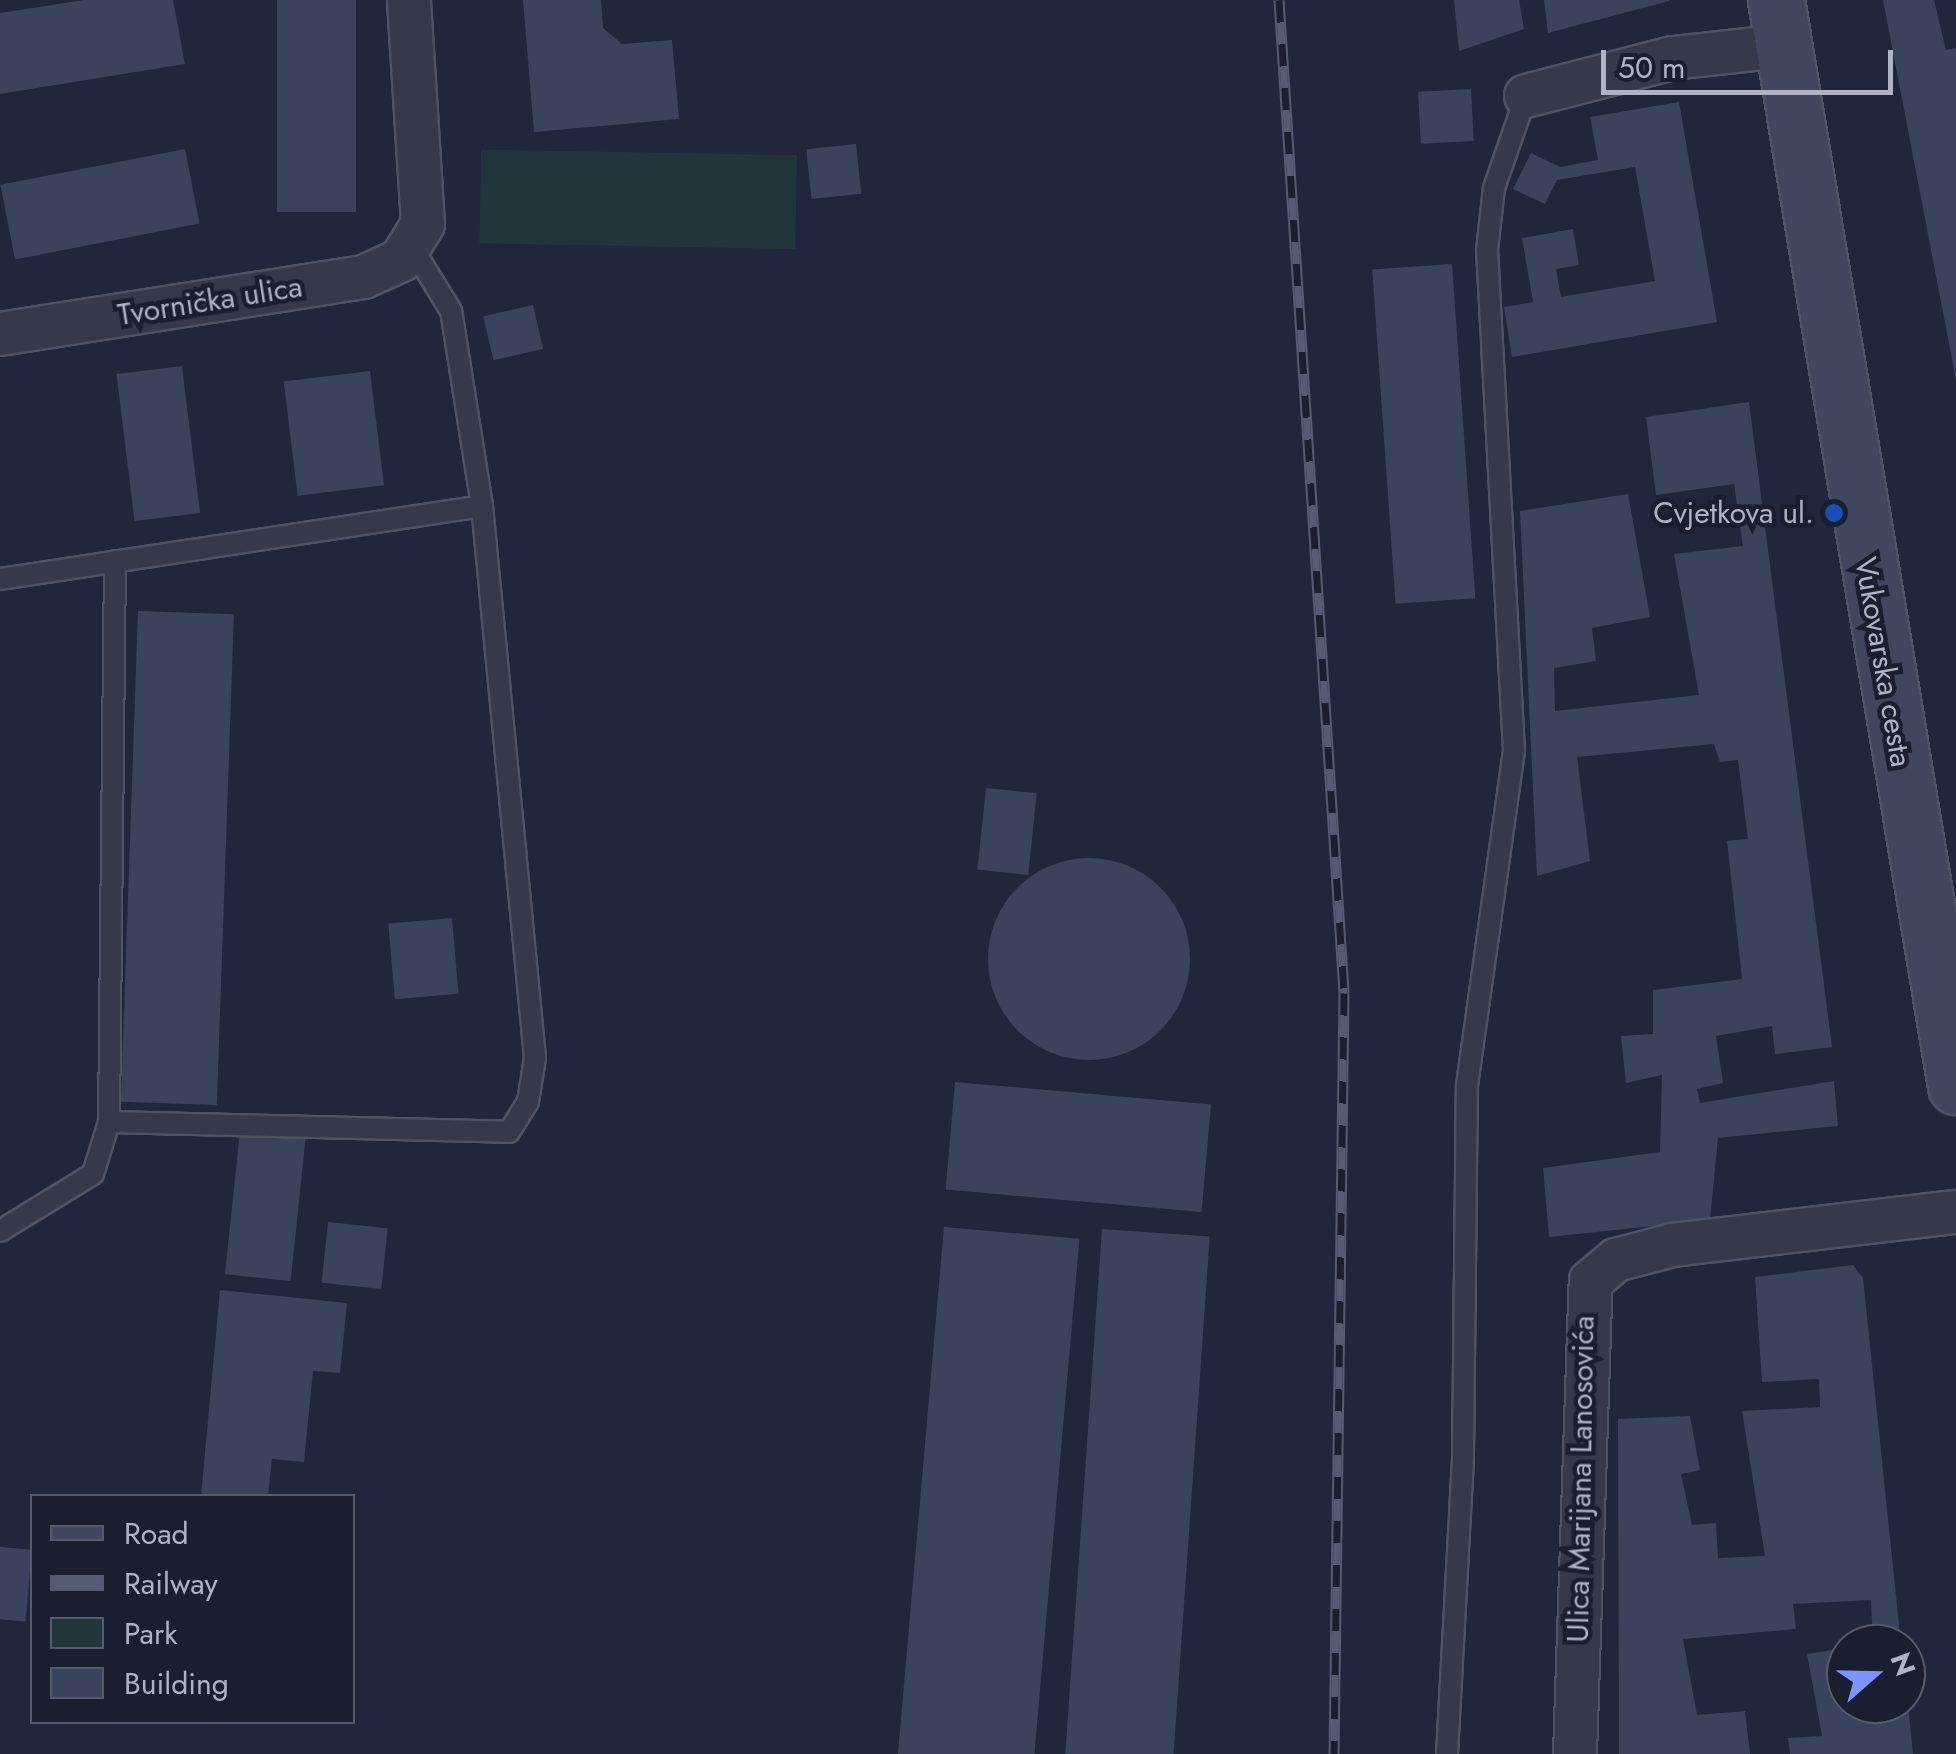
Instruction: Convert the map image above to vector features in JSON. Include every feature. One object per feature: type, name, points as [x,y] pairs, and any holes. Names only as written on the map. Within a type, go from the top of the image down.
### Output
[{"type":"main road","name":"Vukovarska cesta","points":[[1778,23],[1955,1074]]},
{"type":"street","points":[[409,0],[423,224],[413,249]]},
{"type":"street","points":[[1526,96],[1673,58],[1778,23]]},
{"type":"street","name":"Tvornička ulica","points":[[0,334],[364,277],[413,249]]},
{"type":"street","name":"Ulica Marijana Lanosovića","points":[[1574,1754],[1591,1280],[1616,1260],[1674,1244],[1956,1212]]},
{"type":"lane","points":[[1448,1754],[1463,1457],[1466,1086],[1514,750],[1487,250],[1494,188],[1526,96]]},
{"type":"lane","points":[[108,1122],[509,1132],[528,1102],[536,1058],[482,506],[451,312],[413,249]]},
{"type":"lane","points":[[0,579],[482,506]]},
{"type":"lane","points":[[0,1231],[92,1174],[108,1122],[115,561]]},
{"type":"green space","points":[[481,149],[797,155],[795,249],[479,243]]},
{"type":"building","points":[[84,0],[173,0],[185,64],[0,94],[0,13]]},
{"type":"building","points":[[277,0],[356,0],[356,212],[277,212]]},
{"type":"building","points":[[523,0],[601,0],[603,28],[622,44],[672,40],[679,119],[534,132]]},
{"type":"building","points":[[1454,0],[1519,0],[1524,29],[1459,51]]},
{"type":"building","points":[[1544,0],[1669,0],[1669,1],[1548,33]]},
{"type":"building","points":[[1883,0],[1934,0],[1946,50],[1956,48],[1956,380]]},
{"type":"building","points":[[1471,89],[1474,141],[1421,144],[1418,92]]},
{"type":"building","points":[[1679,102],[1717,322],[1512,357],[1504,307],[1533,302],[1522,238],[1573,229],[1579,265],[1556,269],[1561,297],[1655,281],[1635,167],[1557,180],[1545,204],[1513,189],[1531,153],[1560,167],[1598,160],[1590,117]]},
{"type":"building","points":[[856,144],[861,194],[812,199],[806,149]]},
{"type":"building","points":[[185,149],[200,224],[15,259],[0,185]]},
{"type":"building","points":[[1452,264],[1475,598],[1396,604],[1372,270]]},
{"type":"building","points":[[533,305],[543,349],[493,360],[483,316]]},
{"type":"building","points":[[182,366],[200,513],[135,521],[116,374]]},
{"type":"building","points":[[370,371],[384,485],[298,496],[284,382]]},
{"type":"building","points":[[1749,402],[1832,1047],[1775,1054],[1772,1026],[1716,1036],[1723,1083],[1697,1089],[1700,1103],[1834,1081],[1838,1126],[1718,1138],[1710,1220],[1549,1237],[1543,1168],[1660,1152],[1662,1075],[1626,1083],[1621,1036],[1653,1034],[1653,990],[1742,979],[1727,841],[1748,839],[1738,760],[1720,762],[1714,744],[1577,757],[1590,861],[1537,876],[1520,511],[1628,494],[1650,617],[1592,628],[1596,661],[1554,668],[1555,711],[1699,695],[1674,554],[1743,546],[1734,484],[1656,495],[1646,417]]},
{"type":"building","points":[[138,611],[234,614],[217,1105],[121,1102]]},
{"type":"building","points":[[986,788],[1037,793],[1028,875],[977,870]]},
{"type":"building","points":[[1089,858],[1128,866],[1160,888],[1182,920],[1190,959],[1182,998],[1160,1030],[1128,1052],[1089,1060],[1050,1052],[1018,1030],[996,998],[988,959],[996,920],[1018,888],[1050,866]]},
{"type":"building","points":[[452,918],[459,994],[395,999],[388,924]]},
{"type":"building","points":[[955,1082],[1211,1104],[1202,1212],[946,1190]]},
{"type":"building","points":[[240,1131],[306,1138],[291,1281],[225,1274]]},
{"type":"building","points":[[328,1222],[388,1228],[381,1289],[322,1283]]},
{"type":"building","points":[[944,1227],[1079,1239],[1034,1754],[898,1754]]},
{"type":"building","points":[[1102,1229],[1210,1237],[1174,1754],[1065,1754]]},
{"type":"building","points":[[1853,1265],[1863,1278],[1899,1624],[1872,1624],[1871,1600],[1793,1604],[1796,1629],[1683,1639],[1697,1715],[1745,1711],[1750,1754],[1619,1754],[1618,1419],[1690,1416],[1700,1470],[1681,1474],[1692,1525],[1716,1523],[1718,1558],[1765,1556],[1742,1411],[1820,1407],[1819,1379],[1762,1382],[1755,1277]]},
{"type":"building","points":[[220,1290],[347,1303],[340,1373],[313,1371],[304,1462],[272,1459],[268,1494],[201,1494]]},
{"type":"building","points":[[0,1547],[30,1550],[26,1622],[0,1619]]},
{"type":"building","points":[[1826,1651],[1826,1724],[1910,1724],[1913,1754],[1790,1754],[1788,1738],[1822,1736],[1807,1654]]},
{"type":"railway","points":[[1279,0],[1344,993],[1334,1754]]},
{"type":"place","name":"Cvjetkova ul.","points":[[1834,513]]}]
